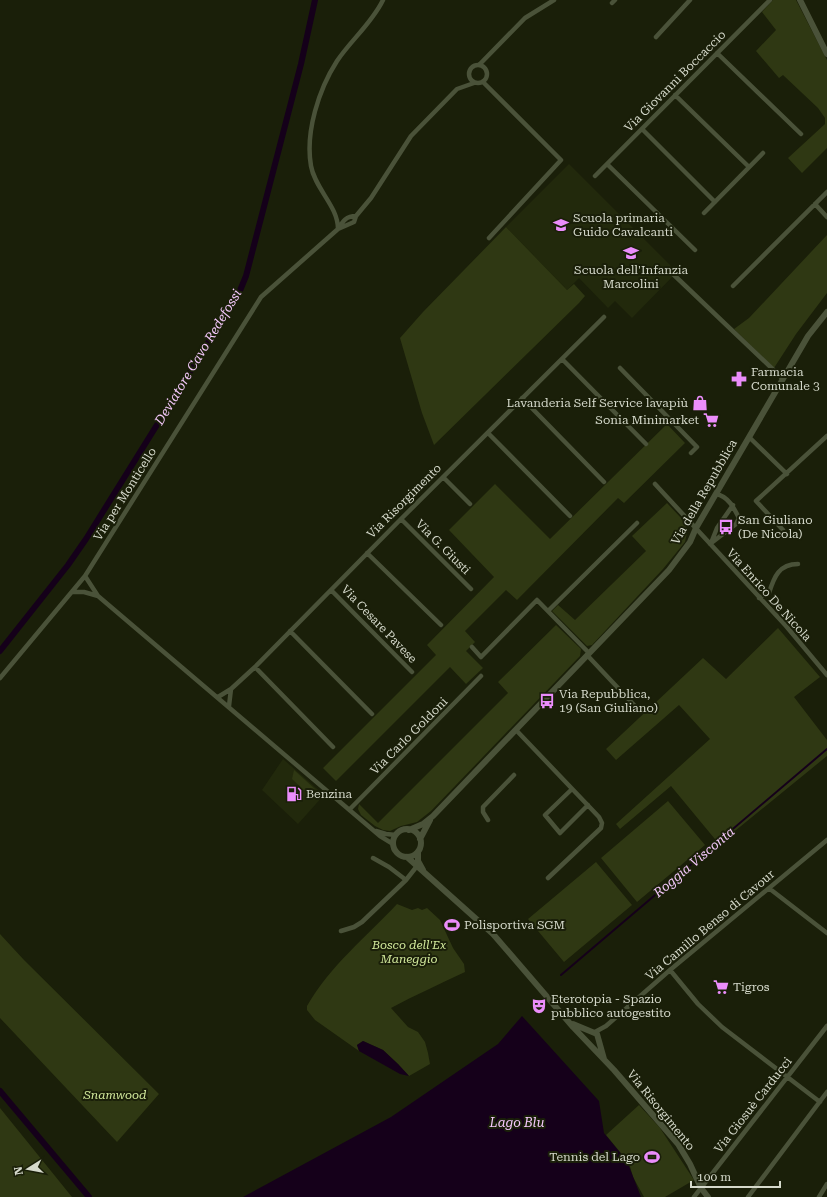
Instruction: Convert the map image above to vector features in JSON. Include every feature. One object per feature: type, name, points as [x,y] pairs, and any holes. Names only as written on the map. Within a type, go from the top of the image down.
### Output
[{"type":"street","points":[[338,229],[337,220],[332,208],[321,191],[311,167],[310,140],[314,117],[325,84],[337,61],[383,0]]},
{"type":"street","points":[[483,82],[474,83],[469,77],[469,71],[473,66],[479,65],[525,18],[554,0]]},
{"type":"street","points":[[656,38],[690,0]]},
{"type":"street","name":"Via Giovanni Boccaccio","points":[[595,176],[770,0]]},
{"type":"street","points":[[800,0],[827,54]]},
{"type":"street","points":[[717,53],[801,134]]},
{"type":"street","points":[[479,65],[486,71],[486,77],[483,82]]},
{"type":"street","points":[[483,82],[561,160],[489,238]]},
{"type":"street","name":"Via per Monticello","points":[[0,678],[85,576],[261,297],[338,229],[345,219],[350,216],[356,216],[371,198],[411,136],[457,89],[474,83]]},
{"type":"street","points":[[675,95],[749,167]]},
{"type":"street","points":[[642,129],[715,202]]},
{"type":"street","points":[[704,213],[763,153]]},
{"type":"street","points":[[607,164],[695,250]]},
{"type":"street","points":[[733,286],[827,192]]},
{"type":"street","points":[[815,204],[827,217]]},
{"type":"street","points":[[674,275],[783,379]]},
{"type":"street","name":"Via della Repubblica","points":[[409,830],[423,824],[433,816],[669,570],[690,542],[696,528],[808,336],[827,312]]},
{"type":"street","name":"Via Risorgimento","points":[[218,697],[231,689],[255,667],[604,317]]},
{"type":"street","points":[[822,318],[827,323]]},
{"type":"street","points":[[562,359],[646,444]]},
{"type":"street","points":[[620,368],[697,447],[690,453]]},
{"type":"street","points":[[522,398],[604,482]]},
{"type":"street","points":[[488,434],[570,516]]},
{"type":"street","points":[[783,530],[756,501],[827,436]]},
{"type":"street","points":[[749,437],[787,474]]},
{"type":"street","points":[[443,477],[470,504]]},
{"type":"street","name":"Via Enrico De Nicola","points":[[655,484],[786,626],[827,675]]},
{"type":"street","points":[[710,544],[736,524],[739,518],[732,506],[722,495],[716,494]]},
{"type":"street","points":[[710,544],[717,528],[732,506]]},
{"type":"street","name":"Via G. Giusti","points":[[401,519],[470,589]]},
{"type":"street","points":[[548,611],[636,523]]},
{"type":"street","points":[[367,554],[441,626]]},
{"type":"street","points":[[759,598],[769,593],[776,577],[783,568],[790,564],[798,564]]},
{"type":"street","points":[[85,576],[98,596],[375,830],[382,838],[393,844],[397,853],[401,856],[407,857],[413,856],[418,852]]},
{"type":"street","name":"Via Cesare Pavese","points":[[331,590],[412,672]]},
{"type":"street","points":[[73,592],[84,592],[98,596]]},
{"type":"street","points":[[472,647],[482,656],[537,600],[634,705]]},
{"type":"street","points":[[290,631],[372,714]]},
{"type":"street","points":[[255,667],[333,747]]},
{"type":"street","name":"Via Carlo Goldoni","points":[[350,809],[481,676]]},
{"type":"street","points":[[229,706],[231,689]]},
{"type":"street","points":[[516,730],[588,805],[599,817],[602,823],[601,828],[548,878]]},
{"type":"street","points":[[488,820],[483,812],[484,807],[514,775]]},
{"type":"street","points":[[572,789],[545,815],[560,833],[588,805]]},
{"type":"street","name":"Via della Repubblica","points":[[420,839],[433,816]]},
{"type":"street","points":[[375,830],[386,834],[396,835]]},
{"type":"street","points":[[393,844],[396,835],[402,830],[409,830],[416,833],[420,839],[418,861],[423,871]]},
{"type":"street","name":"Via Camillo Benso di Cavour","points":[[596,1035],[670,970],[827,840]]},
{"type":"street","name":"Via Risorgimento","points":[[407,857],[493,934],[605,1060],[678,1144],[687,1158],[701,1188],[708,1197]]},
{"type":"street","points":[[373,858],[406,880]]},
{"type":"street","points":[[341,931],[362,922],[406,880],[417,866]]},
{"type":"street","points":[[770,888],[827,933]]},
{"type":"street","points":[[670,970],[698,1004],[731,1034],[820,1102]]},
{"type":"street","name":"Via Risorgimento","points":[[572,1024],[596,1035],[605,1060]]},
{"type":"street","name":"Via Giosuè Carducci","points":[[694,1197],[827,1026]]},
{"type":"street","points":[[586,1035],[596,1035],[594,1044],[588,1042],[586,1035]]},
{"type":"street","points":[[748,1197],[827,1092]]},
{"type":"street","points":[[819,1197],[827,1184]]},
{"type":"shaded area","name":"Scuola primaria Guido Cavalcanti","points":[[569,164],[677,272],[632,318],[615,301],[608,308],[579,278],[567,290],[506,227]]},
{"type":"shaded area","points":[[283,759],[324,795],[298,824],[262,790]]},
{"type":"green space","points":[[773,0],[796,0],[827,60],[827,148],[802,173],[788,158],[825,124],[825,118],[818,108],[783,75],[779,78],[756,51],[776,30],[762,12]]},
{"type":"green space","points":[[506,227],[567,290],[574,284],[585,296],[434,445],[422,413],[400,338],[423,312]]},
{"type":"green space","points":[[827,235],[827,293],[796,334],[774,368],[734,329],[749,318]]},
{"type":"green space","points":[[667,424],[685,443],[624,503],[618,498],[517,600],[506,590],[465,631],[475,642],[466,651],[483,668],[466,684],[450,667],[336,781],[323,768],[436,655],[427,645],[494,577],[449,530],[495,484],[550,539]]},
{"type":"green space","points":[[667,503],[682,519],[686,526],[687,533],[685,542],[663,569],[592,645],[587,646],[552,611],[558,605],[575,620],[646,551],[632,536]]},
{"type":"green space","points":[[556,625],[581,649],[580,656],[431,811],[417,822],[401,826],[390,831],[383,830],[375,826],[361,815],[358,809],[359,804],[378,823],[508,693],[498,682]]},
{"type":"green space","points":[[778,628],[820,677],[794,697],[827,740],[827,756],[719,844],[671,786],[620,829],[616,824],[710,739],[679,705],[616,760],[606,749],[703,658],[726,679]]},
{"type":"green space","points":[[294,770],[315,789],[307,793],[292,779]]},
{"type":"green space","points":[[668,801],[705,845],[637,902],[601,858]]},
{"type":"green space","points":[[596,862],[632,905],[564,962],[528,919]]},
{"type":"green space","name":"Bosco dell'Ex Maneggio","points":[[397,904],[412,910],[418,908],[422,910],[427,908],[440,920],[453,948],[464,964],[465,972],[391,1008],[408,1027],[418,1032],[425,1042],[428,1053],[430,1064],[409,1076],[383,1050],[363,1041],[357,1045],[359,1051],[315,1020],[307,1010],[307,1006],[316,991],[337,965]]},
{"type":"green space","name":"Snamwood","points":[[0,934],[24,960],[159,1094],[117,1142],[0,1018]]},
{"type":"green space","name":"Tennis del Lago","points":[[639,1105],[660,1128],[694,1180],[665,1197],[644,1197],[633,1177],[629,1163],[606,1135]]},
{"type":"green space","points":[[0,1108],[72,1197],[0,1197]]},
{"type":"water","name":"Lago Blu","points":[[522,1016],[599,1101],[604,1133],[627,1161],[641,1197],[243,1197],[391,1117],[498,1044]]},
{"type":"water","points":[[363,1041],[383,1050],[409,1076],[400,1074],[359,1051],[357,1045]]},
{"type":"waterway","name":"Deviatore Cavo Redefossi","points":[[0,651],[68,565],[86,539],[239,293],[246,276],[301,64],[315,0]]},
{"type":"waterway","name":"Roggia Visconta","points":[[561,975],[827,749]]},
{"type":"waterway","name":"Deviatore Cavo Redefossi","points":[[0,1091],[89,1197]]},
{"type":"place","name":"Scuola primaria Guido Cavalcanti","points":[[561,225]]},
{"type":"place","name":"Scuola dell'Infanzia Marcolini","points":[[631,253]]},
{"type":"place","name":"Farmacia Comunale 3","points":[[739,379]]},
{"type":"place","name":"Lavanderia Self Service lavapiù","points":[[700,403]]},
{"type":"place","name":"Sonia Minimarket","points":[[711,420]]},
{"type":"place","name":"San Giuliano (De Nicola)","points":[[726,527]]},
{"type":"place","name":"Via Repubblica, 19 (San Giuliano)","points":[[547,701]]},
{"type":"place","name":"Benzina","points":[[294,794]]},
{"type":"place","name":"Polisportiva SGM","points":[[452,925]]},
{"type":"place","name":"Tigros","points":[[721,987]]},
{"type":"place","name":"Eterotopia - Spazio pubblico autogestito","points":[[539,1006]]},
{"type":"place","name":"Tennis del Lago","points":[[652,1157]]}]
